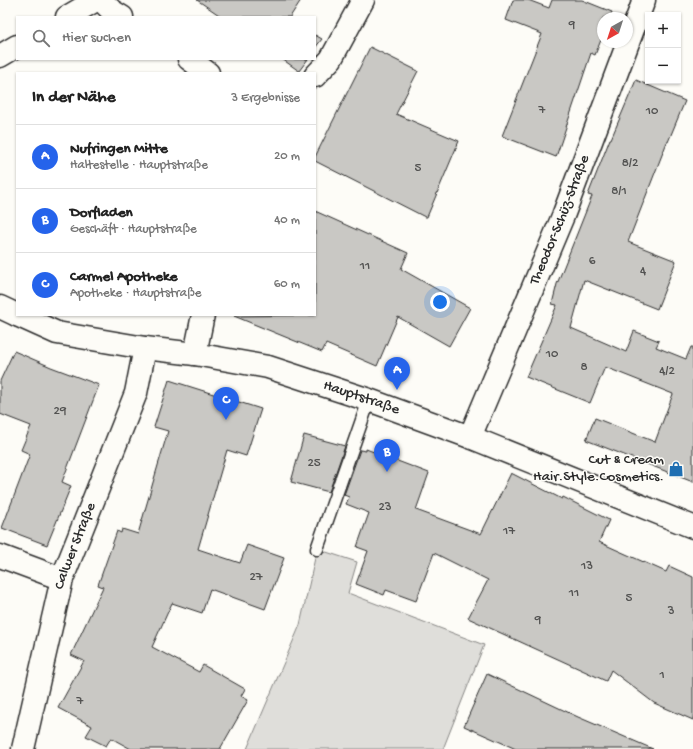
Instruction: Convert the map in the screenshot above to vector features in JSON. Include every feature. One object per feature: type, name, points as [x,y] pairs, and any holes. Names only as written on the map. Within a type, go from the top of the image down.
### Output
[{"type":"street","points":[[69,16],[96,0]]},
{"type":"street","points":[[101,0],[112,11],[120,16]]},
{"type":"street","points":[[316,75],[331,59],[363,0]]},
{"type":"street","name":"Theodor-Schüz-Straße","points":[[470,437],[564,216],[644,0]]},
{"type":"street","points":[[0,56],[16,47]]},
{"type":"street","points":[[190,60],[207,72]]},
{"type":"street","name":"Hauptstraße","points":[[0,307],[16,315]]},
{"type":"street","name":"Hauptstraße","points":[[19,316],[58,333],[268,367],[369,400],[470,437],[693,527]]},
{"type":"street","points":[[195,354],[204,316]]},
{"type":"street","name":"Calwer Straße","points":[[23,749],[62,579],[136,393],[145,348]]},
{"type":"street","points":[[0,556],[62,579]]},
{"type":"lane","points":[[317,549],[369,400]]},
{"type":"shaded area","points":[[317,549],[357,562],[348,593],[484,645],[443,749],[247,749],[300,625]]},
{"type":"building","points":[[197,0],[301,0],[291,16],[221,16]]},
{"type":"building","points":[[513,0],[528,0],[549,8],[552,0],[582,0],[612,12],[597,12],[598,48],[595,55],[591,53],[556,157],[502,136],[542,34],[506,20]]},
{"type":"building","points":[[316,36],[322,39],[316,47]]},
{"type":"building","points":[[370,47],[418,71],[396,114],[459,141],[427,217],[316,162],[316,155]]},
{"type":"building","points":[[283,60],[307,60],[299,71]]},
{"type":"building","points":[[636,80],[685,101],[667,142],[628,242],[676,261],[657,309],[584,280],[571,328],[626,352],[634,331],[659,341],[656,347],[686,359],[691,347],[693,347],[693,482],[586,440],[595,418],[655,442],[673,394],[605,367],[590,403],[526,377],[557,305],[552,304],[557,284],[592,196],[588,195]]},
{"type":"building","points":[[316,211],[408,253],[401,269],[470,308],[449,346],[398,317],[377,366],[326,344],[322,352],[234,316],[316,316]]},
{"type":"building","points":[[14,351],[99,385],[62,482],[71,486],[47,545],[2,528],[30,454],[21,450],[31,426],[0,414],[0,381]]},
{"type":"building","points":[[169,380],[261,409],[246,456],[227,450],[198,549],[240,563],[247,545],[284,558],[265,609],[210,589],[202,613],[172,603],[152,647],[199,672],[203,665],[245,689],[241,696],[248,700],[220,749],[131,749],[111,738],[106,746],[86,736],[92,726],[58,708],[84,661],[71,655],[103,587],[98,585],[117,531],[121,533],[122,529],[138,534],[168,431],[154,427]]},
{"type":"building","points":[[304,435],[345,446],[329,492],[291,482]]},
{"type":"building","points":[[366,449],[429,473],[416,510],[481,534],[511,473],[562,499],[563,497],[609,520],[599,542],[666,572],[669,566],[693,577],[693,720],[654,703],[611,670],[606,681],[468,618],[488,580],[434,553],[416,601],[386,590],[384,595],[356,584],[368,551],[357,547],[369,513],[346,504],[349,497],[344,495],[360,450],[366,451]]},
{"type":"building","points":[[487,674],[578,717],[653,749],[516,749],[464,726]]},
{"type":"place","name":"Nufringen Mitte","points":[[397,390]]},
{"type":"place","name":"Carmel Apotheke","points":[[226,420]]},
{"type":"place","name":"Cut & Cream Hair.Style.Cosmetics.","points":[[676,469]]},
{"type":"place","name":"Dorfladen","points":[[387,472]]}]
